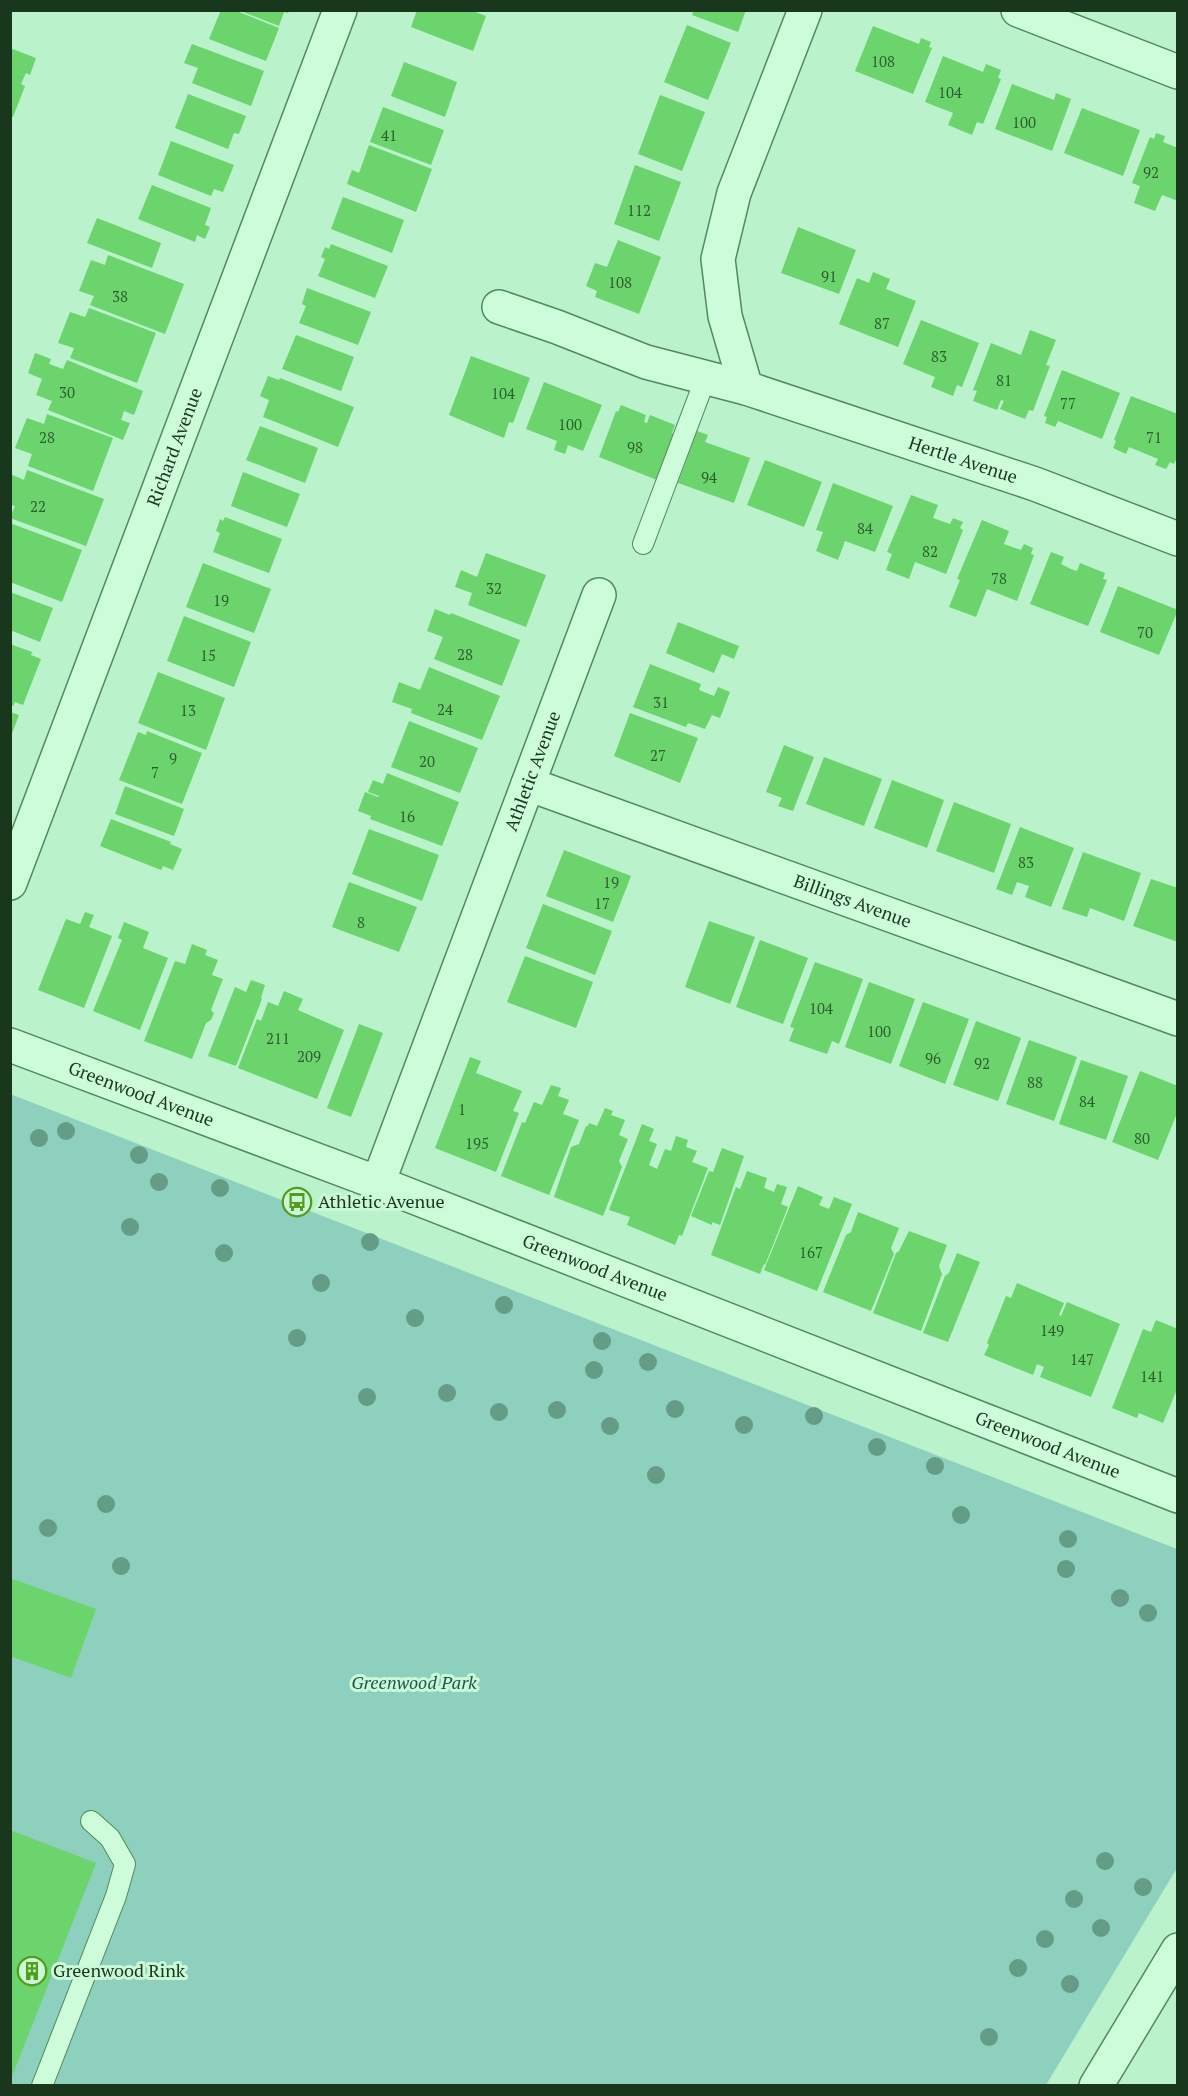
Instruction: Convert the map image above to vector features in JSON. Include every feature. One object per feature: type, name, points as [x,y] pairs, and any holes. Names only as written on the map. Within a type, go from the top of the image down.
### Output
[{"type":"street","name":"Richard Avenue","points":[[10,883],[340,10]]},
{"type":"street","points":[[746,388],[724,316],[718,259],[734,193],[805,10]]},
{"type":"street","points":[[1018,10],[1178,72]]},
{"type":"street","name":"Hertle Avenue","points":[[499,307],[646,362],[746,388],[1035,484],[1178,538]]},
{"type":"street","name":"Athletic Avenue","points":[[378,1183],[598,595]]},
{"type":"street","name":"Billings Avenue","points":[[528,784],[1178,1019]]},
{"type":"street","name":"Greenwood Avenue","points":[[10,1045],[378,1183],[1178,1496]]},
{"type":"street","points":[[1096,2085],[1178,1950]]},
{"type":"lane","points":[[643,544],[706,377]]},
{"type":"lane","points":[[42,2085],[116,1896],[126,1864],[110,1838],[91,1821]]},
{"type":"green space","name":"Greenwood Park","points":[[10,1094],[1177,1549],[1177,1868],[1046,2085],[11,2085]]},
{"type":"building","points":[[221,10],[234,10],[279,28],[266,61],[209,39]]},
{"type":"building","points":[[238,10],[290,10],[288,13],[284,12],[279,26]]},
{"type":"building","points":[[417,10],[470,10],[486,16],[473,51],[411,27]]},
{"type":"building","points":[[694,10],[746,10],[738,32],[692,15]]},
{"type":"building","points":[[687,25],[731,43],[708,100],[664,82]]},
{"type":"building","points":[[873,26],[919,44],[921,38],[931,42],[929,47],[932,48],[913,94],[855,71]]},
{"type":"building","points":[[192,44],[264,71],[251,106],[192,83],[198,68],[184,63]]},
{"type":"building","points":[[10,48],[36,58],[30,75],[26,73],[21,84],[25,86],[13,117],[10,116]]},
{"type":"building","points":[[943,56],[983,72],[986,64],[1001,70],[998,78],[1001,79],[983,124],[977,122],[972,135],[948,125],[953,113],[925,102]]},
{"type":"building","points":[[404,62],[457,82],[445,117],[391,96]]},
{"type":"building","points":[[1012,84],[1054,100],[1056,93],[1071,99],[1052,151],[995,129]]},
{"type":"building","points":[[188,94],[246,116],[239,134],[234,133],[228,149],[175,128]]},
{"type":"building","points":[[660,95],[705,112],[682,171],[638,154]]},
{"type":"building","points":[[383,107],[444,130],[431,165],[370,142]]},
{"type":"building","points":[[1082,108],[1140,130],[1123,176],[1064,153]]},
{"type":"building","points":[[1156,133],[1165,136],[1163,142],[1178,148],[1178,201],[1162,195],[1155,211],[1134,203],[1140,186],[1132,183],[1150,137],[1154,139]]},
{"type":"building","points":[[171,141],[234,165],[223,192],[214,189],[211,196],[158,175]]},
{"type":"building","points":[[369,145],[432,169],[416,212],[347,184],[352,170],[359,173]]},
{"type":"building","points":[[635,165],[681,182],[659,241],[614,224]]},
{"type":"building","points":[[152,185],[211,208],[205,225],[210,227],[205,239],[197,235],[195,242],[138,219]]},
{"type":"building","points":[[343,197],[404,220],[392,253],[331,229]]},
{"type":"building","points":[[97,218],[161,243],[152,268],[87,243]]},
{"type":"building","points":[[798,227],[856,250],[839,294],[781,273]]},
{"type":"building","points":[[618,240],[661,257],[639,314],[595,297],[597,291],[586,286],[595,263],[607,267]]},
{"type":"building","points":[[331,244],[388,266],[375,298],[318,276],[325,259],[321,257],[325,247],[329,249]]},
{"type":"building","points":[[108,255],[184,284],[165,334],[90,305],[94,296],[79,291],[91,260],[105,265]]},
{"type":"building","points":[[873,272],[890,279],[886,289],[916,301],[898,347],[839,324],[857,278],[869,283]]},
{"type":"building","points":[[307,288],[371,312],[358,345],[299,323],[306,306],[302,304]]},
{"type":"building","points":[[89,308],[156,333],[137,383],[70,358],[74,348],[58,343],[70,312],[85,317]]},
{"type":"building","points":[[921,320],[979,343],[962,387],[957,385],[953,396],[931,387],[935,377],[903,364]]},
{"type":"building","points":[[1030,330],[1056,340],[1046,365],[1050,366],[1033,411],[1029,410],[1025,419],[1000,409],[1004,401],[1001,400],[997,410],[973,401],[977,391],[973,390],[991,343],[1021,355]]},
{"type":"building","points":[[296,335],[354,357],[341,391],[282,369]]},
{"type":"building","points":[[35,353],[51,359],[49,364],[63,369],[67,360],[143,391],[134,415],[124,411],[121,420],[130,423],[123,440],[48,410],[52,401],[36,395],[42,379],[28,373]]},
{"type":"building","points":[[471,356],[530,378],[513,423],[509,422],[504,438],[449,415]]},
{"type":"building","points":[[1062,370],[1120,393],[1102,439],[1058,421],[1055,427],[1045,423],[1047,417],[1044,416]]},
{"type":"building","points":[[268,376],[279,380],[280,378],[354,407],[338,447],[263,417],[269,400],[260,396]]},
{"type":"building","points":[[544,382],[602,405],[583,451],[568,445],[565,454],[554,450],[557,441],[526,429]]},
{"type":"building","points":[[1131,396],[1178,414],[1178,455],[1174,464],[1170,462],[1166,469],[1155,465],[1158,459],[1129,447],[1126,454],[1113,448]]},
{"type":"building","points":[[621,405],[646,415],[644,422],[647,423],[650,415],[675,425],[672,433],[675,434],[657,480],[599,457],[616,411],[618,412]]},
{"type":"building","points":[[47,414],[113,438],[93,491],[28,466],[32,454],[15,448],[27,418],[44,424]]},
{"type":"building","points":[[260,426],[318,448],[305,483],[246,460]]},
{"type":"building","points":[[697,431],[708,435],[705,442],[750,458],[734,503],[678,483]]},
{"type":"building","points":[[765,460],[822,482],[804,527],[747,505]]},
{"type":"building","points":[[27,470],[104,499],[86,546],[10,518],[15,506],[10,505],[10,474],[24,480]]},
{"type":"building","points":[[243,472],[300,494],[287,527],[231,506]]},
{"type":"building","points":[[833,483],[893,506],[875,552],[845,541],[838,560],[816,551],[823,532],[816,530]]},
{"type":"building","points":[[911,495],[938,505],[933,518],[950,524],[953,518],[963,522],[960,528],[963,530],[946,574],[915,562],[909,579],[886,570],[892,554],[887,552]]},
{"type":"building","points":[[225,517],[282,539],[269,573],[213,552],[220,533],[216,531],[220,519],[223,521]]},
{"type":"building","points":[[982,520],[1009,531],[1004,544],[1021,550],[1024,544],[1033,548],[1031,554],[1034,555],[1017,601],[987,589],[976,617],[949,607],[960,580],[957,579]]},
{"type":"building","points":[[10,523],[82,550],[62,602],[10,582]]},
{"type":"building","points":[[1051,552],[1064,557],[1061,564],[1071,569],[1077,571],[1080,563],[1105,573],[1103,579],[1107,580],[1088,626],[1030,604]]},
{"type":"building","points":[[486,553],[546,575],[526,627],[468,605],[472,593],[455,587],[461,570],[477,577]]},
{"type":"building","points":[[203,563],[271,589],[254,633],[186,607]]},
{"type":"building","points":[[1118,586],[1178,610],[1159,655],[1100,632]]},
{"type":"building","points":[[10,592],[53,608],[40,642],[10,630]]},
{"type":"building","points":[[435,609],[520,640],[502,686],[434,659],[443,637],[427,631]]},
{"type":"building","points":[[184,616],[251,642],[234,687],[167,661]]},
{"type":"building","points":[[678,622],[739,646],[734,659],[722,654],[714,673],[666,653]]},
{"type":"building","points":[[10,644],[32,652],[31,655],[41,659],[23,705],[15,702],[13,706],[10,705]]},
{"type":"building","points":[[650,664],[701,684],[699,690],[714,696],[718,687],[730,692],[720,718],[712,715],[705,729],[688,723],[686,727],[633,707]]},
{"type":"building","points":[[429,667],[500,696],[482,740],[411,713],[412,709],[392,702],[399,682],[420,690]]},
{"type":"building","points":[[158,672],[225,698],[206,750],[138,723]]},
{"type":"building","points":[[10,712],[19,715],[11,736],[10,736]]},
{"type":"building","points":[[630,713],[698,738],[680,783],[614,756]]},
{"type":"building","points":[[409,721],[478,748],[460,793],[391,767]]},
{"type":"building","points":[[147,731],[202,753],[182,804],[119,780],[138,732],[146,735]]},
{"type":"building","points":[[784,745],[814,757],[793,811],[778,806],[782,798],[766,792]]},
{"type":"building","points":[[824,757],[882,779],[864,826],[806,804]]},
{"type":"building","points":[[387,773],[459,802],[442,846],[370,819],[371,816],[358,811],[365,792],[379,796],[368,792],[373,780],[383,784]]},
{"type":"building","points":[[892,780],[944,800],[927,848],[874,828]]},
{"type":"building","points":[[125,786],[184,809],[174,836],[115,814]]},
{"type":"building","points":[[954,802],[1011,824],[994,873],[936,851]]},
{"type":"building","points":[[111,819],[171,842],[170,844],[182,849],[173,870],[163,866],[161,870],[100,846]]},
{"type":"building","points":[[1020,827],[1074,848],[1051,907],[1025,897],[1029,886],[1017,882],[1012,895],[996,889]]},
{"type":"building","points":[[369,829],[439,855],[422,901],[352,874]]},
{"type":"building","points":[[564,850],[631,876],[613,922],[546,896]]},
{"type":"building","points":[[1083,852],[1141,873],[1124,921],[1090,908],[1087,917],[1062,909]]},
{"type":"building","points":[[1151,879],[1178,888],[1178,942],[1133,926]]},
{"type":"building","points":[[349,882],[417,907],[399,952],[332,927]]},
{"type":"building","points":[[543,904],[612,931],[595,975],[526,948]]},
{"type":"building","points":[[85,912],[94,915],[89,927],[112,936],[84,1008],[38,990],[66,919],[80,924]]},
{"type":"building","points":[[709,921],[755,937],[730,1004],[685,987]]},
{"type":"building","points":[[124,922],[149,932],[143,948],[168,958],[140,1030],[93,1011],[122,940],[118,938]]},
{"type":"building","points":[[760,940],[808,958],[783,1024],[736,1007]]},
{"type":"building","points":[[192,944],[207,950],[205,955],[218,960],[212,975],[223,979],[211,1010],[214,1013],[211,1020],[206,1023],[192,1059],[144,1041],[175,961],[185,964]]},
{"type":"building","points":[[525,956],[593,982],[576,1028],[507,1002]]},
{"type":"building","points":[[815,962],[863,979],[839,1044],[832,1041],[827,1054],[789,1041],[794,1028],[790,1027]]},
{"type":"building","points":[[251,980],[265,985],[262,999],[236,1066],[208,1056],[235,987],[246,992]]},
{"type":"building","points":[[869,982],[915,999],[891,1064],[845,1047]]},
{"type":"building","points":[[284,991],[303,999],[298,1010],[344,1030],[317,1099],[238,1068],[257,1019],[261,1021],[268,1002],[278,1006]]},
{"type":"building","points":[[923,1002],[969,1019],[945,1084],[899,1066]]},
{"type":"building","points":[[976,1021],[1021,1038],[998,1101],[953,1085]]},
{"type":"building","points":[[359,1024],[383,1033],[351,1117],[327,1108]]},
{"type":"building","points":[[1029,1040],[1077,1057],[1054,1121],[1006,1104]]},
{"type":"building","points":[[470,1057],[481,1061],[476,1073],[522,1091],[513,1111],[519,1113],[496,1172],[435,1148]]},
{"type":"building","points":[[1081,1060],[1128,1076],[1106,1140],[1059,1124]]},
{"type":"building","points":[[1140,1071],[1178,1086],[1178,1111],[1158,1160],[1112,1142]]},
{"type":"building","points":[[551,1085],[561,1088],[558,1096],[569,1100],[563,1114],[579,1120],[549,1195],[501,1176],[522,1122],[525,1123],[534,1102],[542,1105]]},
{"type":"building","points":[[605,1108],[613,1111],[611,1115],[625,1120],[619,1135],[628,1139],[619,1161],[622,1167],[603,1216],[554,1197],[571,1147],[579,1144],[589,1123],[597,1126]]},
{"type":"building","points":[[642,1124],[654,1129],[649,1141],[657,1144],[649,1165],[657,1169],[665,1149],[671,1151],[676,1136],[688,1140],[686,1147],[697,1151],[692,1162],[708,1168],[682,1236],[679,1235],[675,1245],[627,1225],[630,1217],[609,1210]]},
{"type":"building","points":[[722,1148],[744,1156],[720,1225],[712,1222],[712,1225],[691,1216],[709,1171],[713,1172]]},
{"type":"building","points":[[747,1171],[767,1178],[764,1188],[774,1192],[777,1184],[787,1187],[781,1204],[788,1207],[760,1274],[711,1255],[736,1187],[740,1189]]},
{"type":"building","points":[[798,1186],[823,1197],[819,1205],[829,1209],[834,1197],[852,1204],[817,1291],[764,1270]]},
{"type":"building","points":[[858,1212],[899,1228],[891,1248],[894,1254],[871,1311],[823,1292]]},
{"type":"building","points":[[909,1231],[947,1245],[939,1266],[942,1274],[921,1331],[873,1313],[896,1253]]},
{"type":"building","points":[[957,1253],[980,1262],[948,1342],[923,1333],[945,1276],[949,1273]]},
{"type":"building","points":[[1017,1283],[1064,1303],[1059,1315],[1061,1316],[1067,1302],[1120,1324],[1091,1397],[1040,1377],[1044,1367],[1037,1364],[1033,1375],[984,1355],[1006,1296],[1011,1298]]},
{"type":"building","points":[[1156,1320],[1178,1329],[1178,1387],[1163,1423],[1139,1413],[1137,1418],[1112,1408],[1143,1329],[1151,1332]]},
{"type":"building","points":[[10,1578],[96,1609],[71,1678],[10,1656]]},
{"type":"building","name":"Greenwood Rink","points":[[10,1830],[96,1863],[11,2079],[10,2079]]},
{"type":"place","name":"Athletic Avenue","points":[[297,1202]]},
{"type":"place","name":"Greenwood Rink","points":[[32,1971]]}]
